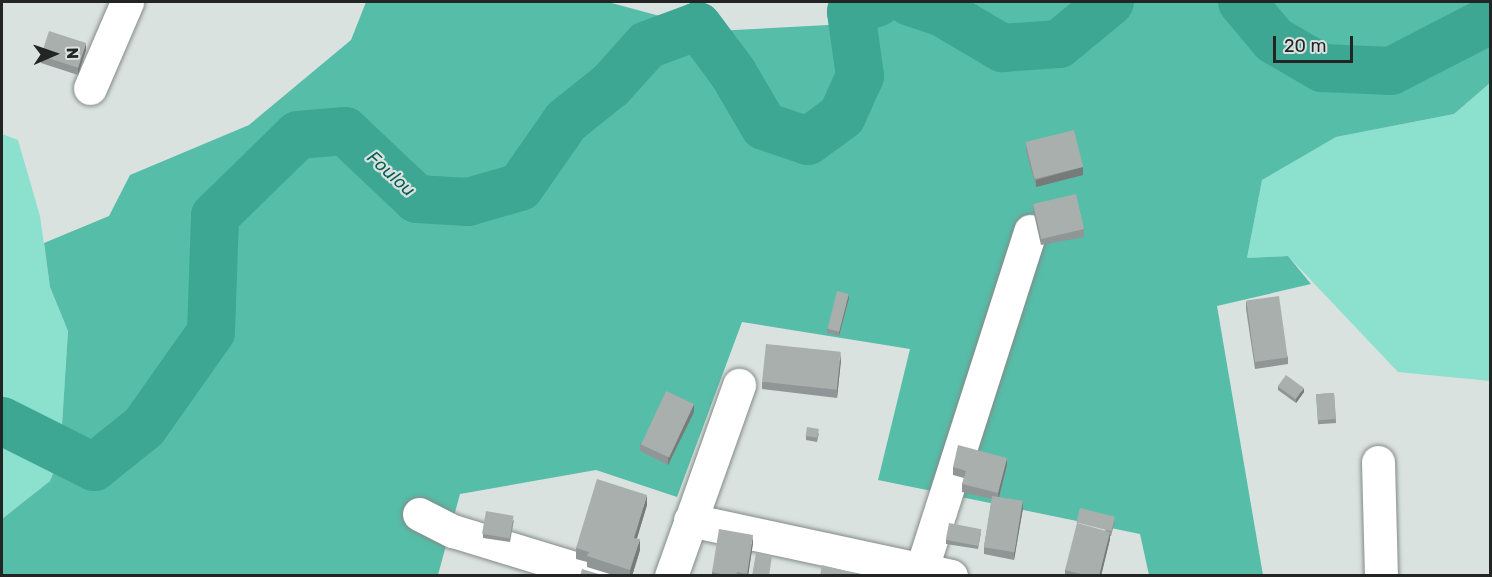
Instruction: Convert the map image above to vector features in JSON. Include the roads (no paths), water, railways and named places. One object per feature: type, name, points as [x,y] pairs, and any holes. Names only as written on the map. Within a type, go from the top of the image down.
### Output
[{"type":"street","points":[[90,88],[127,2]]},
{"type":"street","points":[[690,520],[937,572],[1030,231]]},
{"type":"street","points":[[671,576],[739,385]]},
{"type":"street","points":[[1378,462],[1381,576]]},
{"type":"street","points":[[419,514],[453,531],[600,576]]},
{"type":"waterway","name":"Foulou","points":[[2,421],[94,467],[144,427],[211,332],[215,216],[298,135],[345,131],[417,199],[468,202],[520,187],[566,121],[611,85],[647,45],[698,26],[733,73],[764,126],[808,141],[842,116],[860,76],[851,12],[878,2]]},
{"type":"waterway","name":"Foulou","points":[[910,2],[943,13],[1002,48],[1059,44],[1110,2]]},
{"type":"waterway","name":"Foulou","points":[[1242,2],[1274,40],[1322,68],[1391,71],[1490,20]]}]
